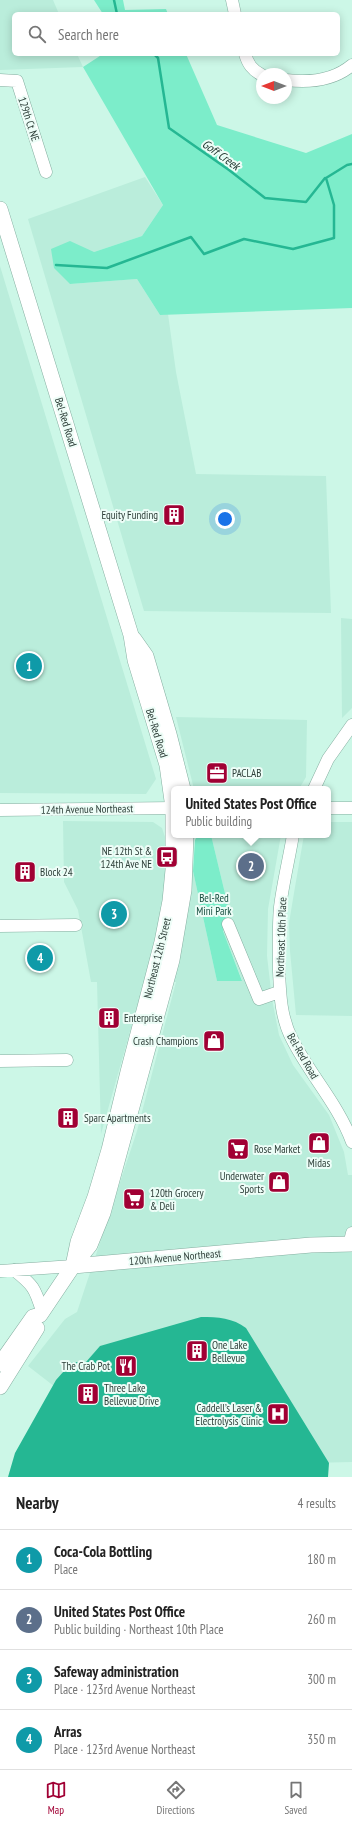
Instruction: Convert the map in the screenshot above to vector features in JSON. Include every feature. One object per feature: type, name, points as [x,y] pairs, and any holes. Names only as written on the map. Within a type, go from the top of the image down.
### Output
[{"type":"main road","name":"Bel-Red Road","points":[[0,209],[131,635],[135,660],[167,764],[171,793]]},
{"type":"main road","name":"Bel-Red Road","points":[[131,635],[146,656],[169,734],[182,786]]},
{"type":"main road","name":"Northeast 12th Street","points":[[0,1364],[33,1317],[41,1313],[73,1266],[90,1246],[103,1213],[166,985],[181,913],[176,838]]},
{"type":"main road","name":"Northeast 12th Street","points":[[73,1266],[78,1242],[95,1197],[109,1150],[166,924],[185,838]]},
{"type":"main road","name":"120th Avenue Northeast","points":[[73,1266],[351,1242]]},
{"type":"main road","name":"Northeast 12th Street","points":[[0,1387],[41,1323],[41,1313]]},
{"type":"street","points":[[232,0],[235,12]]},
{"type":"street","points":[[246,58],[256,71]]},
{"type":"street","points":[[292,80],[320,80],[332,77],[352,66]]},
{"type":"street","name":"129th Ct NE","points":[[0,80],[17,81],[46,172]]},
{"type":"street","points":[[315,786],[328,759],[352,725]]},
{"type":"street","name":"124th Avenue Northeast","points":[[0,810],[171,808]]},
{"type":"street","points":[[331,808],[352,808]]},
{"type":"street","name":"Northeast 10th Place","points":[[279,992],[278,952],[280,907],[292,838]]},
{"type":"street","points":[[228,924],[259,999],[279,992]]},
{"type":"street","points":[[0,926],[76,925]]},
{"type":"street","name":"Bel-Red Road","points":[[279,992],[286,1025],[292,1039],[306,1064],[334,1106],[346,1127],[352,1142]]},
{"type":"street","points":[[0,1061],[67,1060]]},
{"type":"street","name":"120th Avenue Northeast","points":[[0,1272],[73,1266]]},
{"type":"street","points":[[14,1270],[28,1281],[35,1290],[41,1313]]},
{"type":"shaded area","points":[[0,0],[53,0],[58,12],[12,12],[12,56],[78,56],[83,67],[0,70]]},
{"type":"shaded area","points":[[145,177],[163,205],[142,236],[94,252],[70,284],[137,279],[160,315],[168,314],[176,372],[196,474],[326,476],[331,613],[144,611],[28,219]]},
{"type":"shaded area","points":[[0,266],[156,779],[146,794],[0,793]]},
{"type":"shaded area","points":[[341,618],[352,619],[352,708],[342,718]]},
{"type":"shaded area","points":[[176,717],[307,720],[306,777],[301,786],[193,786]]},
{"type":"shaded area","points":[[63,821],[153,822],[162,828],[166,840],[166,870],[193,871],[217,981],[242,980],[223,931],[228,906],[212,838],[280,838],[268,909],[267,956],[272,999],[279,1035],[293,1065],[329,1115],[344,1152],[348,1175],[352,1175],[352,1462],[267,1464],[108,1428],[28,1366],[65,1319],[77,1312],[137,1131],[176,982],[144,982],[101,1134],[97,982],[91,982],[78,910],[64,882]]},
{"type":"shaded area","points":[[331,822],[352,822],[352,1016],[296,1015],[289,923],[303,838],[331,838]]},
{"type":"shaded area","points":[[201,1317],[225,1319],[236,1322],[246,1328],[329,1463],[328,1477],[8,1477],[15,1453],[56,1380],[72,1362],[86,1362],[100,1346]]},
{"type":"green space","points":[[94,0],[123,0],[125,10],[166,9],[167,12],[102,12]]},
{"type":"green space","points":[[100,56],[187,56],[217,125],[306,153],[352,134],[352,308],[160,315],[137,279],[70,284],[54,268],[51,249],[70,241],[94,252],[142,236],[163,205],[83,67]]},
{"type":"green space","name":"Bel-Red Mini Park","points":[[196,838],[212,838],[228,906],[223,931],[242,981],[217,981],[193,871]]},
{"type":"waterway","name":"Goff Creek","points":[[114,0],[117,12]]},
{"type":"waterway","name":"Goff Creek","points":[[156,56],[158,58],[169,128],[229,170],[265,198],[306,202],[325,178]]},
{"type":"waterway","points":[[56,265],[107,268],[191,237],[204,254],[244,239],[293,249],[334,238],[334,205],[326,178],[347,165],[352,164]]},
{"type":"place","name":"Equity Funding","points":[[174,515]]},
{"type":"place","name":"Coca-Cola Bottling","points":[[29,666]]},
{"type":"place","name":"PACLAB","points":[[217,773]]},
{"type":"place","name":"NE 12th St & 124th Ave NE","points":[[167,857]]},
{"type":"place","name":"United States Post Office","points":[[251,866]]},
{"type":"place","name":"Block 24","points":[[25,872]]},
{"type":"place","name":"Safeway administration","points":[[114,914]]},
{"type":"place","name":"Arras","points":[[40,958]]},
{"type":"place","name":"Enterprise","points":[[109,1018]]},
{"type":"place","name":"Crash Champions","points":[[214,1041]]},
{"type":"place","name":"Sparc Apartments","points":[[68,1118]]},
{"type":"place","name":"Midas","points":[[319,1143]]},
{"type":"place","name":"Rose Market","points":[[238,1149]]},
{"type":"place","name":"Underwater Sports","points":[[279,1182]]},
{"type":"place","name":"120th Grocery & Deli","points":[[134,1199]]},
{"type":"place","name":"One Lake Bellevue","points":[[197,1351]]},
{"type":"place","name":"The Crab Pot","points":[[126,1366]]},
{"type":"place","name":"Three Lake Bellevue Drive","points":[[88,1394]]},
{"type":"place","name":"Caddell’s Laser & Electrolysis Clinic","points":[[278,1414]]}]
